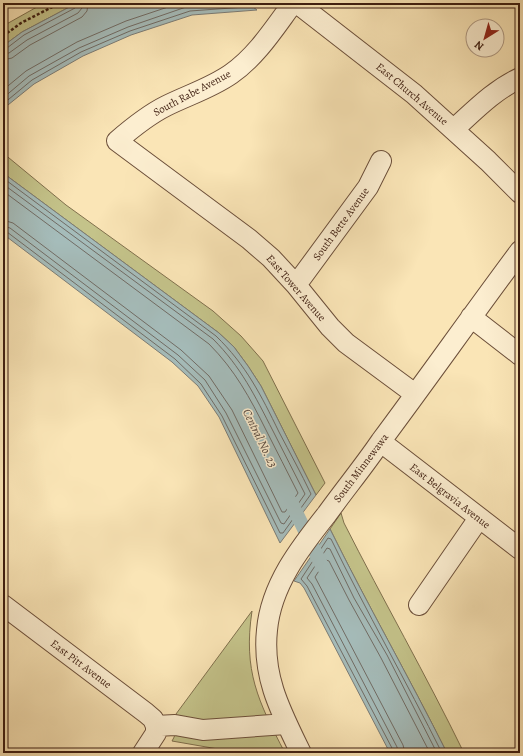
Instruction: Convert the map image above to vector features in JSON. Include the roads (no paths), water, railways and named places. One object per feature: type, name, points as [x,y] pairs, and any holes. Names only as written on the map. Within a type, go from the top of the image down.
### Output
[{"type":"street","name":"South Rabe Avenue","points":[[117,142],[134,126],[165,106],[215,84],[232,73],[257,50],[293,3]]},
{"type":"street","name":"East Church Avenue","points":[[298,3],[414,94],[454,129],[520,192]]},
{"type":"street","points":[[454,129],[490,96],[511,82],[520,78]]},
{"type":"street","name":"East Tower Avenue","points":[[117,142],[249,239],[271,258],[296,285],[330,328],[346,343],[415,394]]},
{"type":"street","name":"South Bette Avenue","points":[[296,285],[368,187],[381,161]]},
{"type":"street","name":"South Minnewawa","points":[[283,716],[270,681],[266,654],[267,630],[271,604],[282,579],[297,553],[381,442],[520,250]]},
{"type":"street","points":[[471,317],[520,355]]},
{"type":"street","name":"East Belgravia Avenue","points":[[381,442],[520,550]]},
{"type":"street","points":[[419,605],[479,518]]},
{"type":"street","name":"East Pitt Avenue","points":[[3,605],[146,713],[153,719],[156,726]]},
{"type":"street","points":[[143,753],[156,733],[156,726],[175,725],[203,730],[283,716],[301,753]]},
{"type":"water","points":[[77,3],[248,3],[257,10],[192,15],[131,35],[83,56],[34,84],[3,109],[3,46],[22,32]]},
{"type":"water","points":[[3,173],[219,333],[234,347],[261,386],[316,495],[280,543],[219,417],[198,386],[172,362],[3,234]]},
{"type":"water","points":[[330,529],[447,753],[390,753],[304,588],[300,583],[294,581]]},
{"type":"waterway","name":"Central No. 23","points":[[291,502],[322,566]]}]
